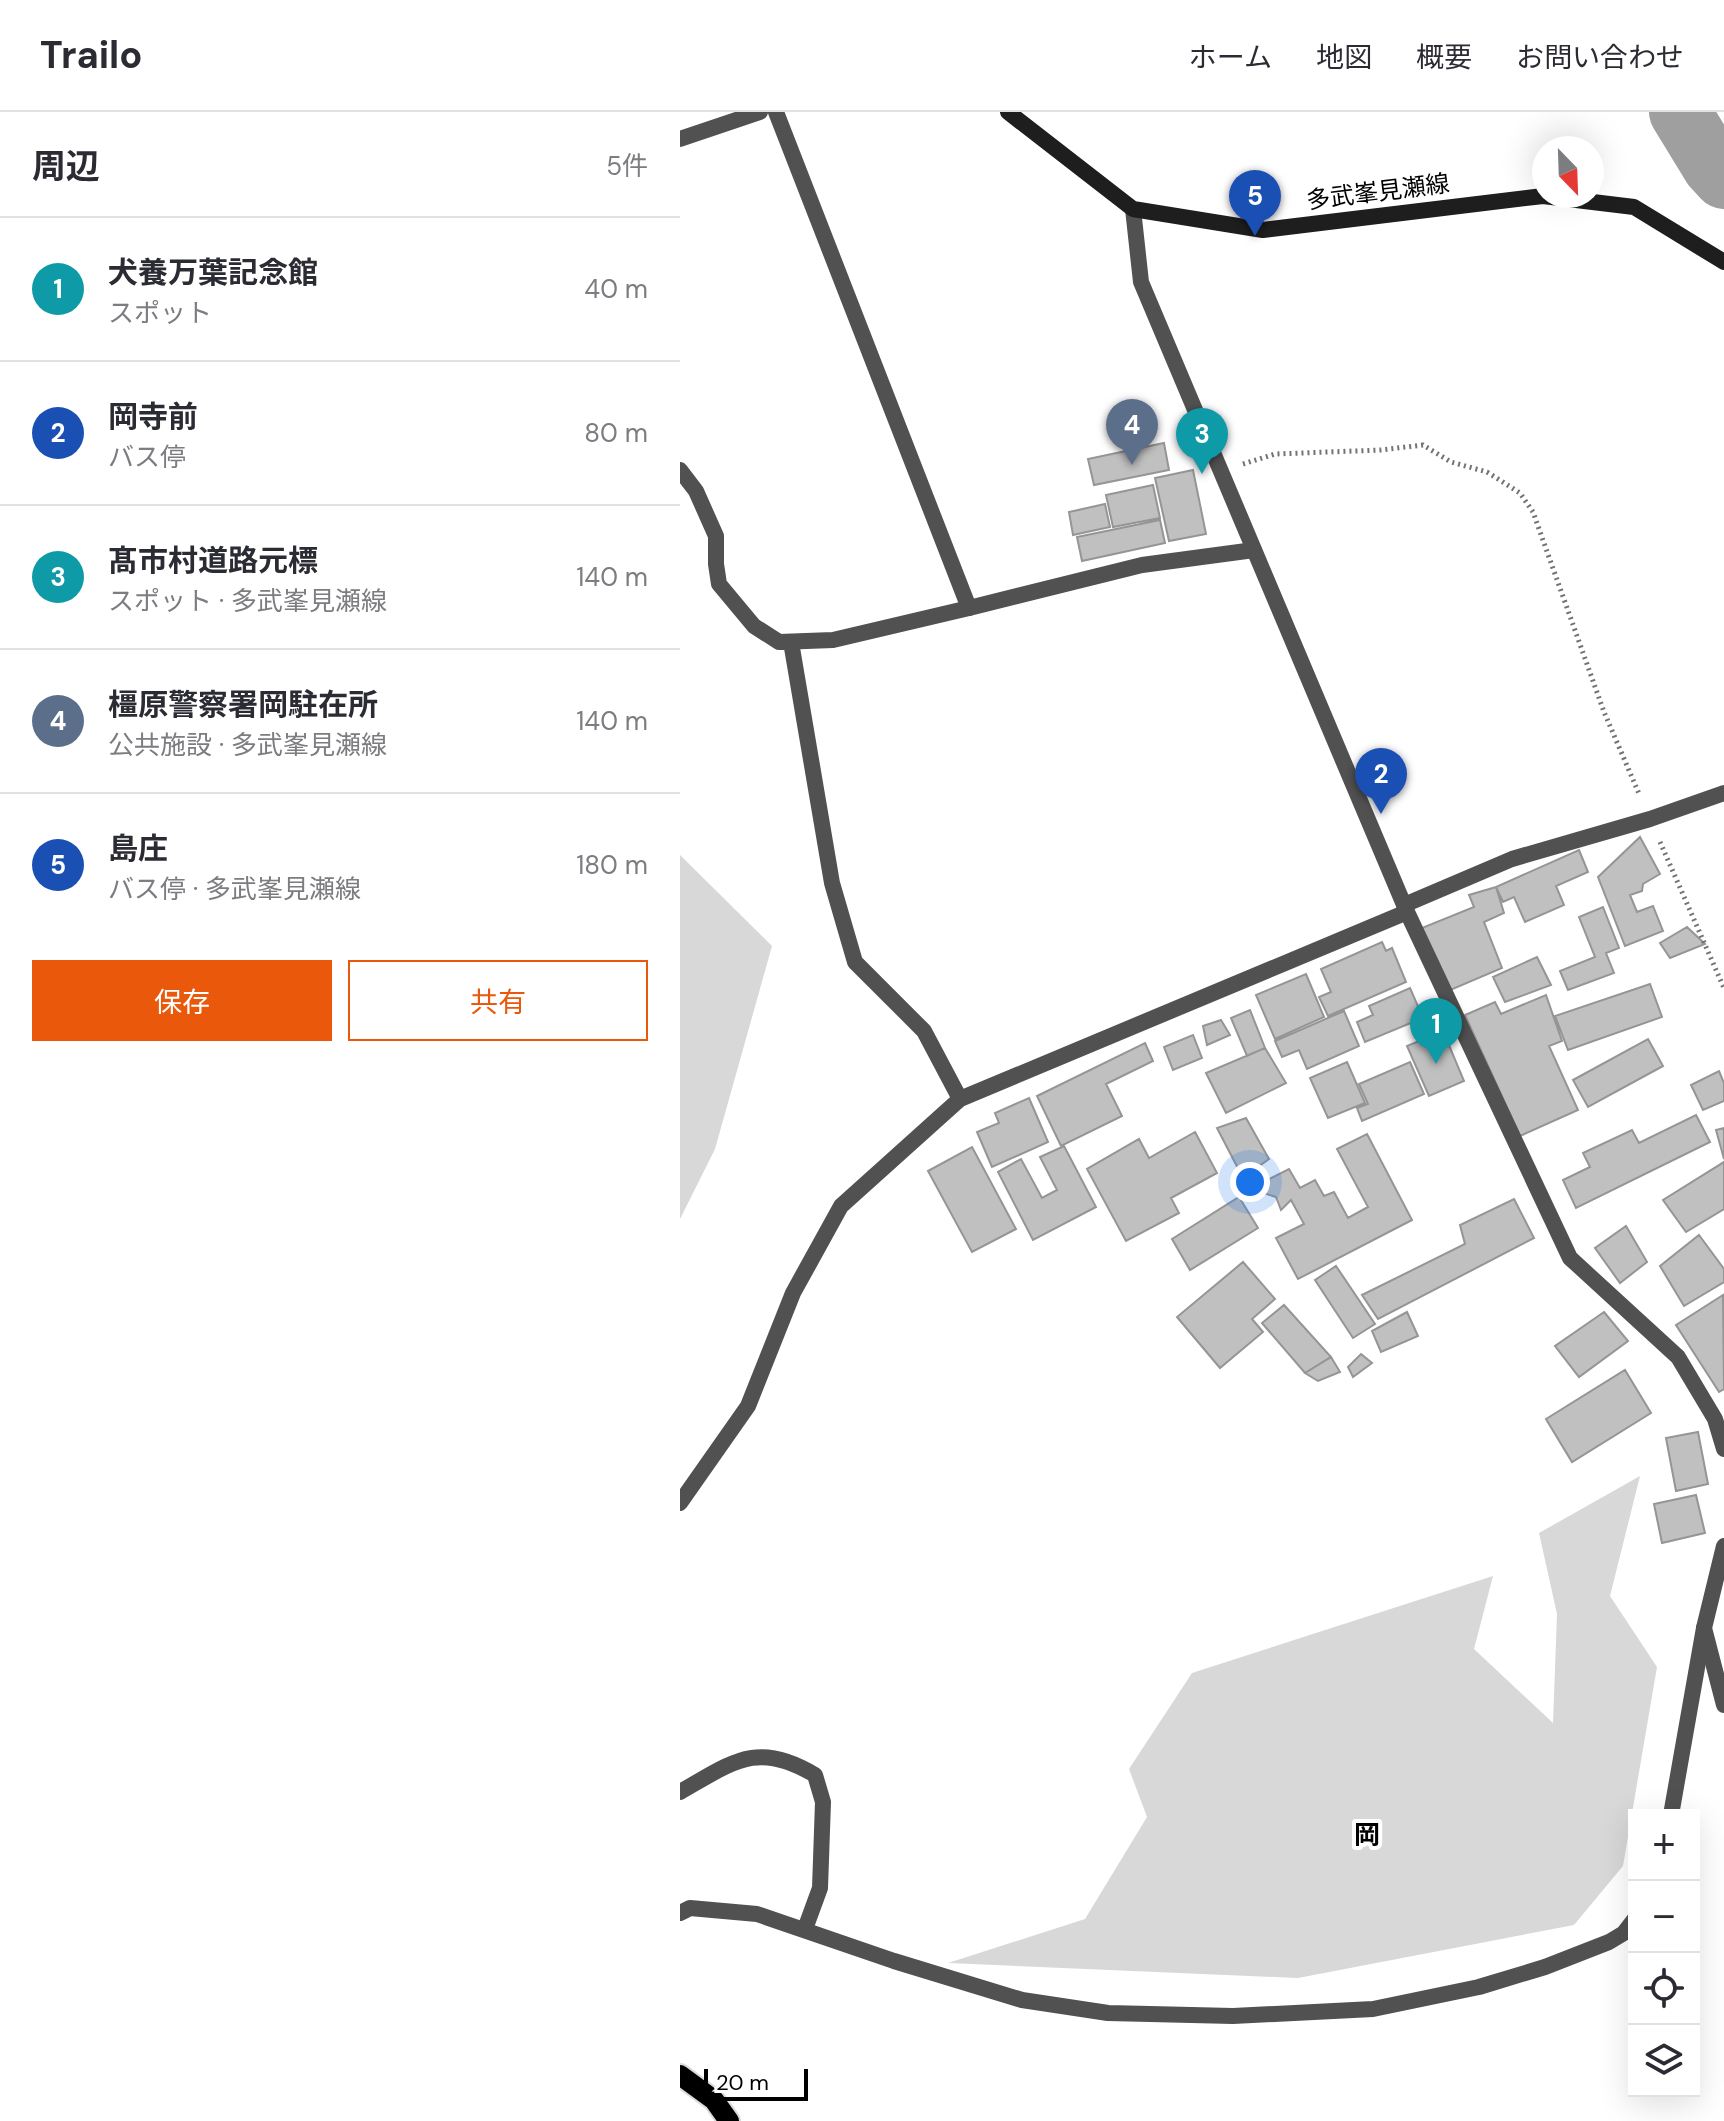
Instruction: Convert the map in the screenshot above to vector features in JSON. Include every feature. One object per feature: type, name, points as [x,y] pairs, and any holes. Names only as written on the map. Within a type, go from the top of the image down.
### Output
[{"type":"main road","name":"多武峯見瀬線","points":[[1008,112],[1133,209],[1263,230],[1543,196],[1634,207],[1724,262]]},
{"type":"main road","points":[[680,2075],[714,2100],[729,2121]]},
{"type":"street","points":[[680,139],[760,112]]},
{"type":"street","points":[[776,112],[969,608]]},
{"type":"street","points":[[1133,209],[1141,282],[1405,908],[1570,1258],[1678,1357],[1715,1419],[1724,1449]]},
{"type":"street","points":[[680,470],[696,491],[716,536],[719,584],[754,626],[779,642],[833,640],[1142,565],[1254,550]]},
{"type":"street","points":[[791,642],[832,883],[855,962],[924,1031],[960,1099]]},
{"type":"street","points":[[680,1503],[748,1406],[793,1293],[841,1206],[960,1099],[1512,859],[1650,819],[1724,793]]},
{"type":"street","points":[[1672,1809],[1704,1628],[1724,1546]]},
{"type":"street","points":[[1704,1628],[1724,1705]]},
{"type":"street","points":[[680,1792],[730,1763],[759,1755],[792,1760],[815,1775],[823,1802],[820,1888],[805,1929]]},
{"type":"street","points":[[680,1913],[690,1908],[757,1914],[894,1961],[1022,2000],[1108,2013],[1233,2016],[1373,2009],[1479,1987],[1545,1967],[1609,1942],[1628,1928]]},
{"type":"path","points":[[1221,470],[1275,454],[1381,450],[1423,445],[1451,462],[1487,472],[1520,493],[1533,512],[1604,712],[1724,988]]},
{"type":"shaded area","points":[[680,855],[772,946],[715,1149],[680,1219]]},
{"type":"shaded area","points":[[1640,1476],[1610,1596],[1657,1667],[1633,1809],[1628,1809],[1628,1837],[1623,1866],[1574,1925],[1298,1978],[948,1963],[1085,1919],[1147,1817],[1129,1769],[1192,1673],[1493,1576],[1474,1649],[1553,1723],[1557,1614],[1539,1533]]},
{"type":"building","points":[[1164,443],[1169,470],[1094,485],[1088,459]]},
{"type":"building","points":[[1193,470],[1206,534],[1169,541],[1155,478]]},
{"type":"building","points":[[1153,485],[1160,518],[1113,527],[1106,495]]},
{"type":"building","points":[[1105,504],[1110,527],[1073,535],[1069,512]]},
{"type":"building","points":[[1160,520],[1165,543],[1082,561],[1077,537]]},
{"type":"building","points":[[1640,837],[1660,874],[1643,884],[1642,891],[1630,895],[1637,912],[1653,906],[1663,931],[1625,946],[1598,877]]},
{"type":"building","points":[[1579,850],[1588,872],[1556,886],[1564,905],[1525,922],[1514,897],[1503,902],[1496,887]]},
{"type":"building","points":[[1496,887],[1504,913],[1484,922],[1502,968],[1448,991],[1422,928],[1474,907],[1469,895]]},
{"type":"building","points":[[1603,907],[1619,948],[1606,953],[1614,973],[1568,990],[1560,971],[1595,957],[1579,917]]},
{"type":"building","points":[[1687,927],[1705,944],[1670,958],[1660,943]]},
{"type":"building","points":[[1382,942],[1386,951],[1392,948],[1406,982],[1328,1016],[1319,997],[1331,992],[1321,969]]},
{"type":"building","points":[[1537,957],[1551,985],[1505,1002],[1493,977]]},
{"type":"building","points":[[1306,974],[1324,1017],[1275,1039],[1256,995]]},
{"type":"building","points":[[1650,984],[1662,1017],[1568,1050],[1555,1016]]},
{"type":"building","points":[[1410,988],[1423,1018],[1365,1042],[1357,1022],[1373,1015],[1369,1006]]},
{"type":"building","points":[[1546,995],[1562,1041],[1549,1046],[1578,1110],[1520,1136],[1465,1015],[1495,1002],[1501,1014]]},
{"type":"building","points":[[1250,1010],[1265,1048],[1247,1056],[1231,1018]]},
{"type":"building","points":[[1344,1011],[1359,1046],[1307,1069],[1299,1050],[1282,1057],[1275,1041]]},
{"type":"building","points":[[1221,1020],[1230,1035],[1207,1045],[1203,1026]]},
{"type":"building","points":[[1443,1031],[1464,1081],[1429,1096],[1407,1046]]},
{"type":"building","points":[[1193,1035],[1202,1058],[1173,1070],[1164,1047]]},
{"type":"building","points":[[1648,1039],[1663,1066],[1588,1107],[1573,1080]]},
{"type":"building","points":[[1145,1043],[1153,1061],[1106,1084],[1122,1116],[1061,1146],[1037,1096]]},
{"type":"building","points":[[1265,1048],[1286,1083],[1226,1113],[1206,1073]]},
{"type":"building","points":[[1347,1062],[1365,1103],[1328,1118],[1310,1078]]},
{"type":"building","points":[[1410,1062],[1424,1094],[1362,1121],[1357,1108],[1368,1104],[1359,1084]]},
{"type":"building","points":[[1719,1071],[1724,1083],[1724,1101],[1703,1110],[1691,1085]]},
{"type":"building","points":[[1029,1098],[1048,1142],[992,1167],[977,1132],[999,1123],[995,1113]]},
{"type":"building","points":[[1696,1115],[1710,1142],[1576,1208],[1563,1180],[1590,1167],[1583,1153],[1632,1130],[1639,1143]]},
{"type":"building","points":[[1246,1118],[1269,1159],[1243,1178],[1217,1128]]},
{"type":"building","points":[[1724,1128],[1724,1159],[1716,1130]]},
{"type":"building","points":[[1195,1132],[1217,1173],[1171,1198],[1179,1213],[1126,1241],[1087,1169],[1139,1139],[1149,1158]]},
{"type":"building","points":[[1367,1134],[1412,1220],[1298,1279],[1276,1238],[1304,1224],[1291,1200],[1281,1210],[1276,1197],[1250,1189],[1289,1169],[1300,1188],[1315,1180],[1324,1196],[1334,1192],[1348,1218],[1368,1207],[1337,1149]]},
{"type":"building","points":[[1064,1146],[1096,1207],[1033,1240],[998,1172],[1021,1159],[1042,1198],[1057,1190],[1040,1157]]},
{"type":"building","points":[[972,1147],[1016,1229],[972,1252],[928,1171]]},
{"type":"building","points":[[1724,1162],[1724,1209],[1686,1232],[1663,1200]]},
{"type":"building","points":[[1239,1197],[1258,1228],[1190,1270],[1172,1239]]},
{"type":"building","points":[[1514,1199],[1534,1238],[1378,1319],[1362,1295],[1465,1244],[1460,1225]]},
{"type":"building","points":[[1626,1226],[1647,1262],[1620,1283],[1595,1248]]},
{"type":"building","points":[[1699,1235],[1724,1269],[1724,1282],[1684,1306],[1660,1266]]},
{"type":"building","points":[[1243,1262],[1275,1299],[1252,1319],[1263,1332],[1220,1368],[1177,1317]]},
{"type":"building","points":[[1336,1266],[1375,1324],[1353,1338],[1315,1280]]},
{"type":"building","points":[[1723,1295],[1724,1389],[1719,1392],[1676,1325]]},
{"type":"building","points":[[1284,1305],[1331,1357],[1305,1373],[1262,1323]]},
{"type":"building","points":[[1407,1312],[1418,1336],[1381,1352],[1372,1331]]},
{"type":"building","points":[[1604,1312],[1628,1341],[1579,1377],[1555,1346]]},
{"type":"building","points":[[1361,1354],[1372,1363],[1353,1377],[1348,1367]]},
{"type":"building","points":[[1331,1357],[1340,1372],[1318,1381],[1305,1373]]},
{"type":"building","points":[[1625,1370],[1651,1413],[1572,1462],[1546,1419]]},
{"type":"building","points":[[1698,1432],[1708,1484],[1676,1491],[1666,1438]]},
{"type":"building","points":[[1696,1495],[1705,1533],[1662,1543],[1654,1504]]},
{"type":"waterway","points":[[1680,112],[1713,166],[1724,178]]},
{"type":"place","name":"島庄","points":[[1255,236]]},
{"type":"place","name":"橿原警察署岡駐在所","points":[[1132,465]]},
{"type":"place","name":"髙市村道路元標","points":[[1202,474]]},
{"type":"place","name":"岡寺前","points":[[1381,814]]},
{"type":"place","name":"犬養万葉記念館","points":[[1436,1064]]},
{"type":"district","name":"岡","points":[[1367,1835]]}]
